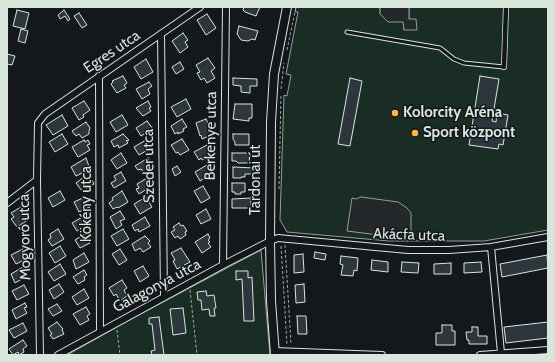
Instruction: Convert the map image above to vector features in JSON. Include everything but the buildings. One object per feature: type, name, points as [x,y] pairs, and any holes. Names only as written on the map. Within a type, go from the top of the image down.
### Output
[{"type":"street","name":"Egres utca","points":[[40,119],[99,76],[200,7]]},
{"type":"street","name":"Berkenye utca","points":[[223,265],[226,7]]},
{"type":"street","name":"Tardonai út","points":[[275,353],[271,301],[274,240],[271,129],[274,80],[287,7]]},
{"type":"street","points":[[504,67],[506,7]]},
{"type":"street","name":"Szeder utca","points":[[161,34],[164,297]]},
{"type":"street","name":"Kökény utca","points":[[99,76],[100,331]]},
{"type":"street","name":"Mogyoró utca","points":[[40,119],[38,123],[37,180],[40,355]]},
{"type":"street","points":[[7,203],[37,180]]},
{"type":"street","name":"Akácfa utca","points":[[274,240],[284,239],[408,250],[449,250],[491,247],[548,237]]},
{"type":"street","name":"Galagonya utca","points":[[58,355],[223,265],[274,240]]},
{"type":"street","points":[[491,247],[501,353]]},
{"type":"street","points":[[275,353],[289,351],[382,355]]},
{"type":"street","points":[[480,355],[544,352]]},
{"type":"lane","points":[[347,32],[440,48],[454,59],[464,62],[504,67]]},
{"type":"path","points":[[286,54],[296,7]]},
{"type":"path","points":[[278,191],[281,91],[285,60]]},
{"type":"path","points":[[284,239],[289,351]]},
{"type":"path","points":[[274,240],[281,246],[289,351]]},
{"type":"path","points":[[190,283],[197,355]]},
{"type":"path","points":[[116,323],[120,355]]},
{"type":"green space","name":"Sport központ","points":[[296,7],[380,7],[380,14],[404,22],[404,30],[409,19],[409,7],[548,7],[548,230],[484,241],[389,241],[287,232],[280,220],[284,95],[287,96],[291,75],[286,74],[298,12],[295,12]]},
{"type":"green space","points":[[261,250],[270,355],[67,355],[133,318]]},
{"type":"shaded area","points":[[380,7],[409,7],[409,19],[416,19],[417,30],[404,30],[403,22],[388,22],[380,14]]},
{"type":"shaded area","points":[[361,197],[398,202],[407,208],[411,213],[411,239],[347,231],[352,198],[356,199]]},
{"type":"place","name":"Kolorcity Aréna","points":[[395,113]]},
{"type":"place","name":"Sport központ","points":[[415,133]]}]
